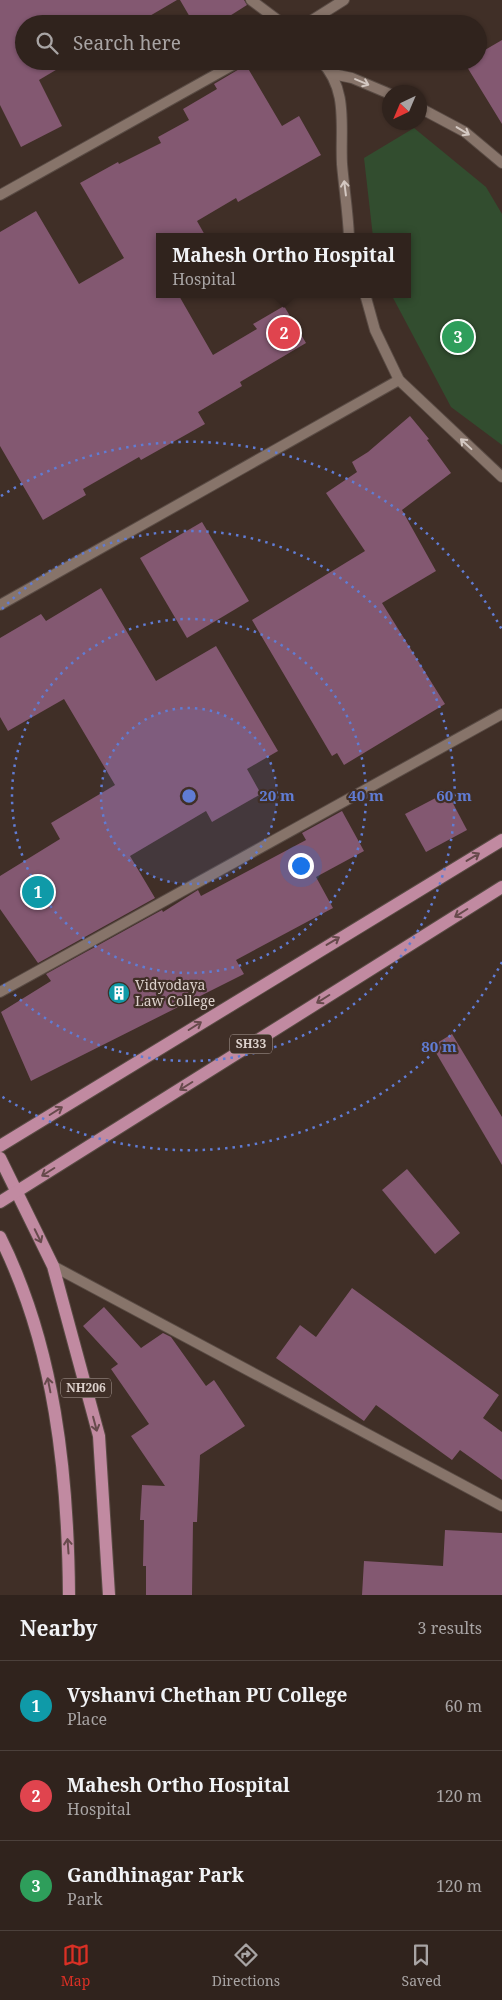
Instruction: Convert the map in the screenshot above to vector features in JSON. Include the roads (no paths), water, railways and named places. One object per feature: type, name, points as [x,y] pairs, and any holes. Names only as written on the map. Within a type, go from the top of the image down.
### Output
[{"type":"main road","points":[[0,1146],[502,840]]},
{"type":"main road","name":"SH33","points":[[0,1202],[502,887]]},
{"type":"main road","points":[[0,1158],[17,1192]]},
{"type":"main road","name":"NH206","points":[[17,1192],[53,1266],[99,1436],[109,1595]]},
{"type":"main road","name":"NH206","points":[[0,1237],[12,1262],[43,1354],[59,1438],[69,1595]]},
{"type":"street","points":[[251,0],[271,15]]},
{"type":"street","points":[[320,15],[344,0]]},
{"type":"street","points":[[0,195],[224,70]]},
{"type":"street","points":[[329,70],[333,74],[343,113],[342,163],[349,233]]},
{"type":"street","points":[[333,74],[352,78],[382,91]]},
{"type":"street","points":[[427,112],[465,132],[502,162]]},
{"type":"street","points":[[366,298],[375,330],[398,380],[502,477]]},
{"type":"street","points":[[0,605],[398,380]]},
{"type":"street","points":[[0,992],[502,714]]},
{"type":"street","points":[[53,1266],[502,1506]]},
{"type":"place","name":"Mahesh Ortho Hospital","points":[[284,333]]},
{"type":"place","name":"Gandhinagar Park","points":[[458,337]]},
{"type":"place","name":"Vyshanvi Chethan PU College","points":[[38,892]]},
{"type":"place","name":"Vidyodaya Law College","points":[[119,993]]}]
